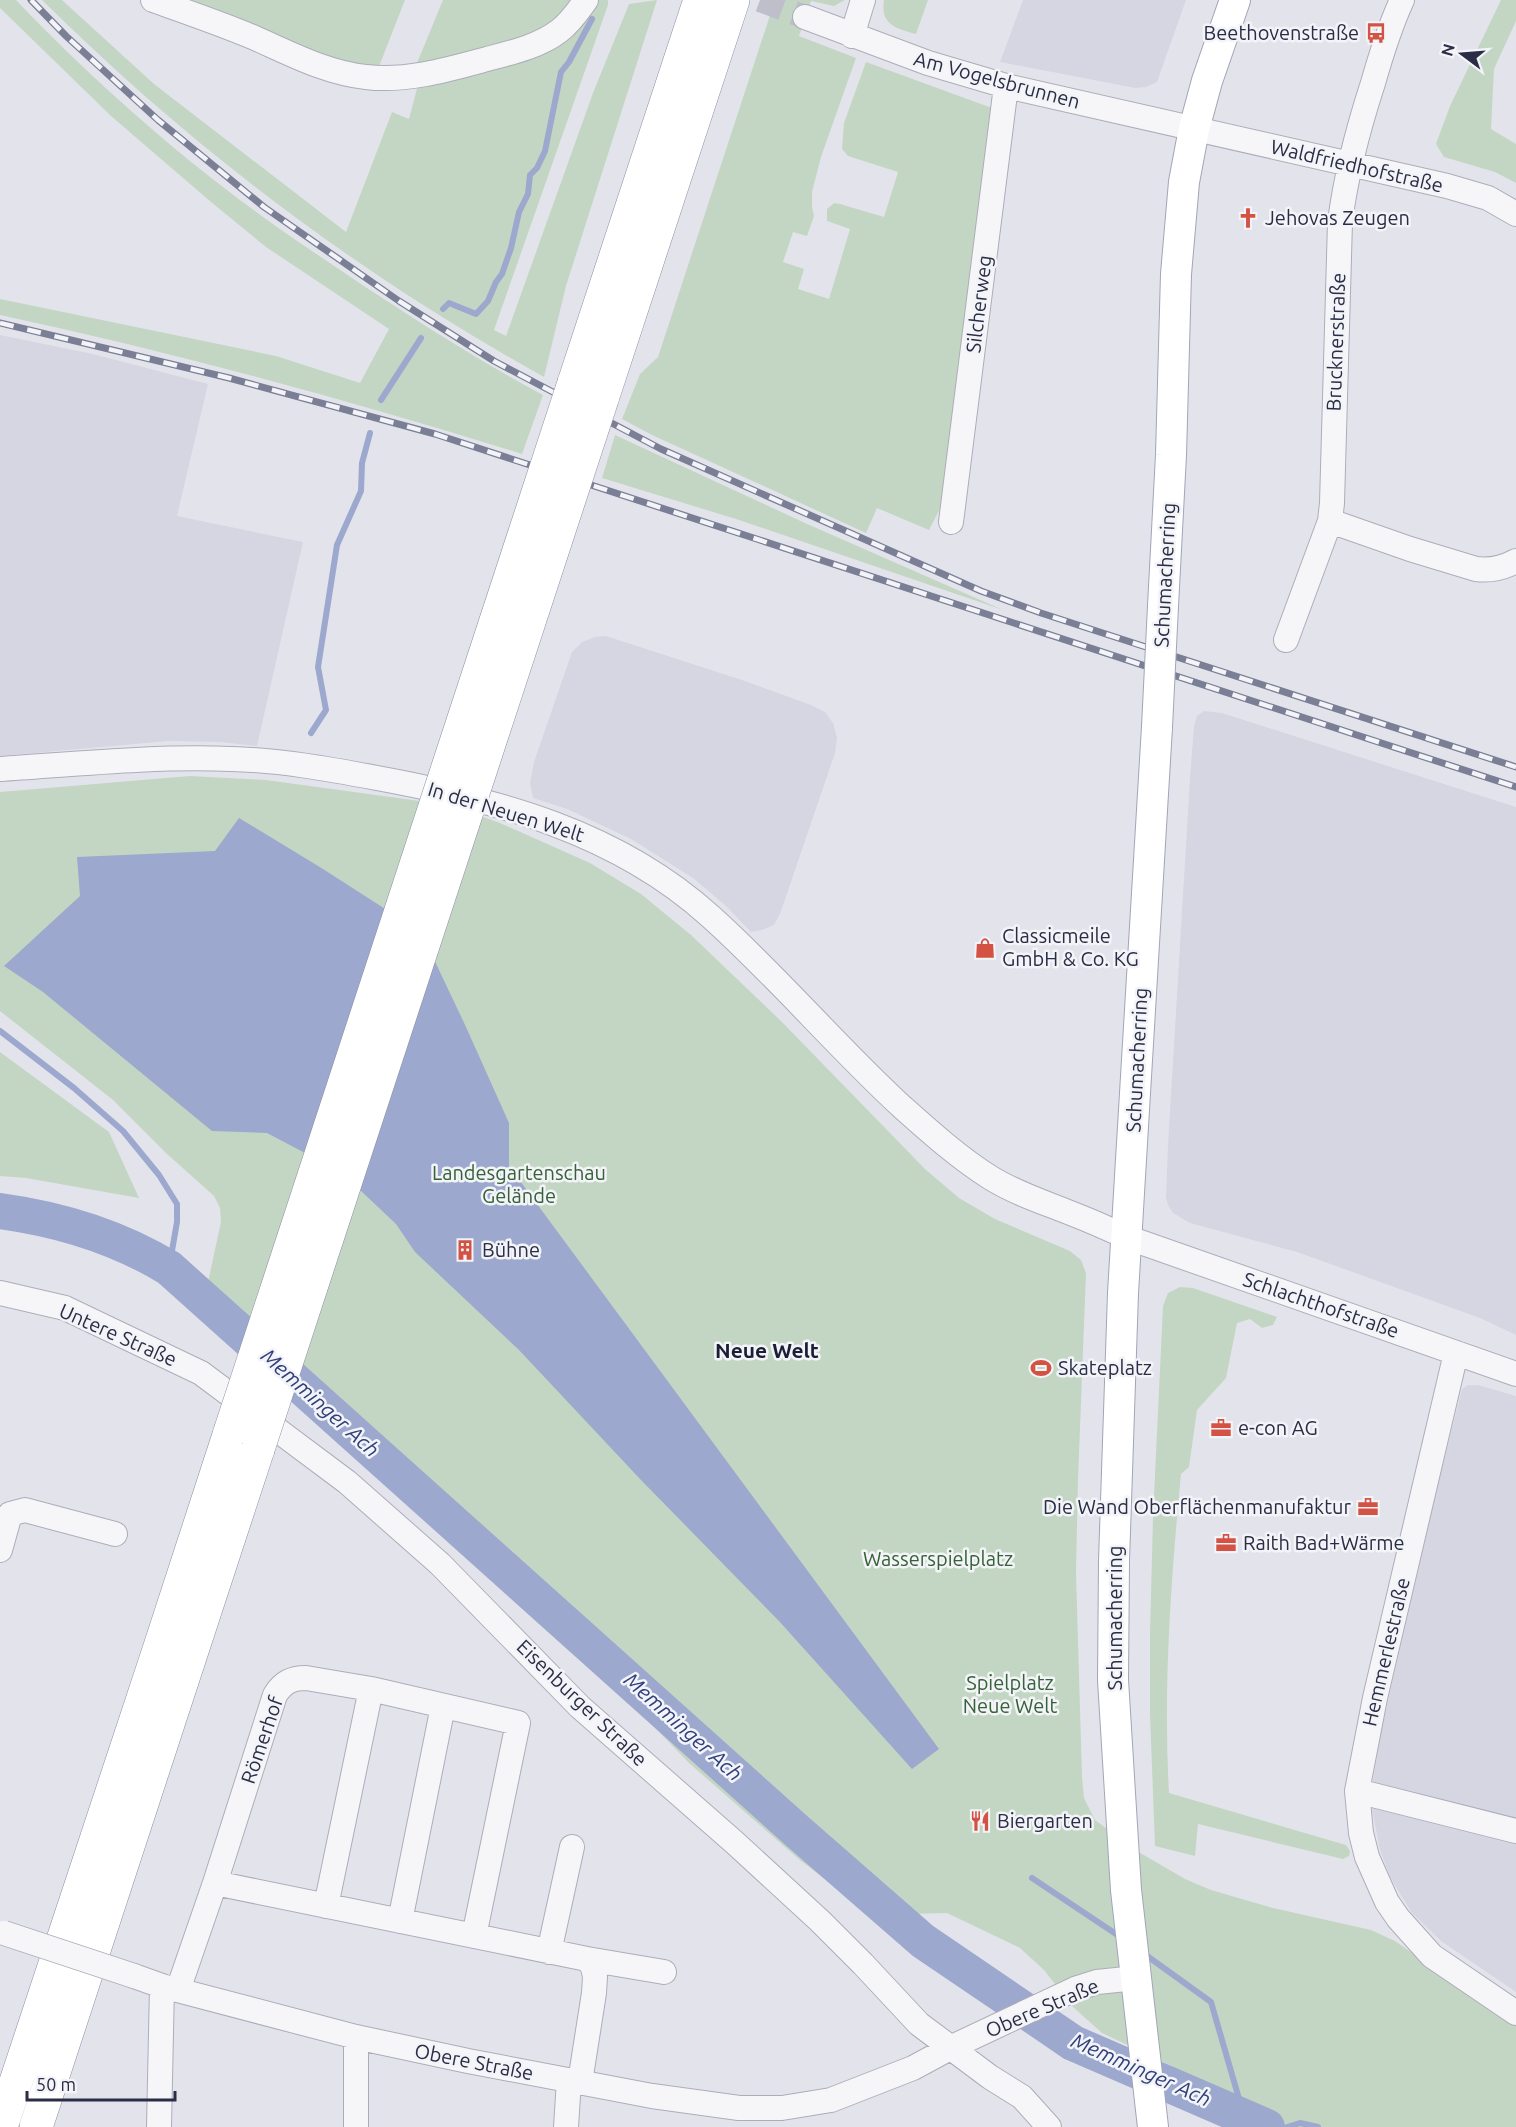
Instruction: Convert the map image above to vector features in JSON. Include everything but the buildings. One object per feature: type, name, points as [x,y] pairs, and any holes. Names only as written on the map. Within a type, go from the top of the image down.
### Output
[{"type":"highway","points":[[1,2127],[159,1653],[700,0]]},
{"type":"highway","points":[[36,2127],[733,0]]},
{"type":"main road","name":"Schumacherring","points":[[1153,2127],[1126,1890],[1113,1680],[1118,1442],[1126,1237],[1171,455],[1176,274],[1184,182],[1194,129],[1207,81],[1235,0]]},
{"type":"street","points":[[153,0],[256,38],[305,61],[337,71],[376,78],[449,69],[499,56],[557,33],[586,0]]},
{"type":"street","points":[[852,36],[863,0]]},
{"type":"street","points":[[1349,164],[1380,60],[1402,0]]},
{"type":"street","name":"Am Vogelsbrunnen","points":[[805,17],[928,63],[1006,86],[1194,129]]},
{"type":"street","name":"Silcherweg","points":[[951,522],[1006,86]]},
{"type":"street","name":"Waldfriedhofstraße","points":[[1194,129],[1469,192],[1488,198],[1516,213]]},
{"type":"street","name":"Brucknerstraße","points":[[1286,640],[1330,521],[1340,222],[1349,164]]},
{"type":"street","points":[[1330,521],[1476,569],[1499,568],[1516,561]]},
{"type":"street","name":"In der Neuen Welt","points":[[0,770],[119,760],[183,758],[234,759],[299,766],[341,771],[439,789],[536,817],[588,836],[659,876],[709,914],[883,1088],[932,1134],[965,1159],[991,1177],[1030,1198],[1126,1237]]},
{"type":"street","name":"Schlachthofstraße","points":[[1126,1237],[1516,1374]]},
{"type":"street","name":"Untere Straße","points":[[0,1293],[65,1308],[201,1373]]},
{"type":"street","name":"Hemmerlestraße","points":[[1456,1353],[1375,1698],[1357,1791],[1361,1833],[1377,1882],[1398,1918],[1432,1956],[1516,2013]]},
{"type":"street","name":"Eisenburger Straße","points":[[201,1373],[347,1482],[432,1557],[487,1610],[580,1707],[820,1921],[919,2024],[950,2048]]},
{"type":"street","points":[[0,1550],[10,1514],[25,1510],[115,1534]]},
{"type":"street","name":"Römerhof","points":[[159,2127],[170,1988],[215,1883],[275,1695],[280,1686],[296,1678],[306,1678],[371,1689],[518,1723],[474,1936]]},
{"type":"street","points":[[326,1906],[371,1689]]},
{"type":"street","points":[[400,1921],[443,1706]]},
{"type":"street","points":[[1357,1791],[1516,1832]]},
{"type":"street","points":[[549,1952],[572,1847]]},
{"type":"street","points":[[215,1883],[549,1952],[664,1972]]},
{"type":"street","name":"Obere Straße","points":[[2,1933],[170,1988],[356,2037],[652,2096],[739,2117],[831,2100],[903,2072],[1037,2007],[1135,1968]]},
{"type":"street","points":[[566,2127],[594,1993],[593,1967],[587,1959]]},
{"type":"street","points":[[356,2037],[356,2127]]},
{"type":"street","name":"Obere Straße","points":[[950,2048],[1022,2097],[1049,2127]]},
{"type":"shaded area","points":[[1023,0],[1186,0],[1157,82],[1146,87],[1135,88],[1000,62]]},
{"type":"shaded area","points":[[0,335],[93,354],[208,384],[177,516],[303,542],[257,746],[221,742],[169,741],[0,756]]},
{"type":"shaded area","points":[[606,636],[811,705],[825,712],[833,723],[837,738],[835,753],[780,914],[774,925],[751,932],[726,906],[693,878],[631,839],[567,809],[533,798],[530,783],[534,762],[572,652],[582,642]]},
{"type":"shaded area","points":[[1204,711],[1222,713],[1516,807],[1516,1335],[1480,1318],[1297,1252],[1190,1223],[1173,1213],[1168,1205],[1166,1197],[1168,1145],[1190,778],[1194,726],[1197,716]]},
{"type":"shaded area","points":[[1468,1385],[1478,1385],[1516,1396],[1516,1992],[1441,1941],[1412,1913],[1390,1877],[1380,1850],[1370,1798],[1381,1731],[1438,1484],[1462,1389]]},
{"type":"green space","points":[[0,0],[16,0],[141,120],[242,202],[364,286],[543,395],[522,454],[262,378],[0,315],[0,299],[276,356],[360,383],[389,329],[266,247],[211,202],[111,116],[0,8]]},
{"type":"green space","points":[[42,0],[62,0],[154,84],[346,232],[392,112],[409,119],[419,81],[480,68],[596,0],[608,0],[494,330],[506,336],[593,93],[629,4],[657,0],[566,286],[544,377],[408,295],[280,206],[159,108]]},
{"type":"green space","points":[[171,0],[405,0],[378,69],[349,65]]},
{"type":"green space","points":[[443,0],[575,0],[540,33],[415,68]]},
{"type":"green space","points":[[775,0],[845,0],[834,6],[811,1],[799,36],[856,58],[821,157],[812,192],[814,216],[807,236],[793,232],[783,262],[804,269],[798,289],[829,299],[850,229],[827,221],[827,209],[834,203],[884,217],[898,172],[848,156],[842,149],[844,123],[866,62],[992,108],[943,503],[929,530],[877,508],[866,533],[622,419],[640,374],[658,357]]},
{"type":"green space","points":[[884,0],[928,0],[916,34],[896,27],[887,20],[884,15]]},
{"type":"green space","points":[[1501,0],[1516,0],[1516,21],[1494,69],[1491,129],[1516,144],[1516,183],[1495,172],[1444,157],[1436,144],[1450,106]]},
{"type":"green space","points":[[615,435],[805,523],[1003,610],[736,519],[602,478]]},
{"type":"green space","name":"Landesgartenschau Gelände","points":[[190,776],[266,780],[449,805],[500,823],[590,863],[641,894],[691,935],[780,1020],[925,1169],[959,1198],[995,1219],[1070,1251],[1081,1260],[1086,1273],[1076,1573],[1082,1777],[1084,1798],[1095,1820],[1137,1851],[1185,1879],[1211,1890],[1273,1908],[1371,1930],[1395,1941],[1516,2025],[1516,2127],[1226,2127],[1199,2108],[1174,2067],[1102,2033],[1073,2007],[1044,1970],[1020,1948],[947,1913],[908,1914],[862,1907],[801,1861],[689,1763],[500,1567],[391,1460],[313,1408],[200,1319],[221,1222],[220,1208],[214,1196],[166,1153],[113,1100],[0,1011],[0,792]]},
{"type":"green space","points":[[0,1052],[109,1132],[139,1198],[26,1178],[0,1176]]},
{"type":"green space","points":[[1180,1287],[1193,1288],[1277,1317],[1273,1325],[1262,1328],[1250,1319],[1237,1323],[1226,1378],[1197,1410],[1189,1467],[1181,1474],[1169,1633],[1167,1753],[1169,1793],[1346,1845],[1350,1851],[1349,1856],[1343,1859],[1198,1824],[1195,1856],[1155,1846],[1150,1715],[1153,1517],[1163,1306],[1168,1293]]},
{"type":"water","points":[[239,818],[421,932],[509,1123],[509,1166],[939,1749],[912,1769],[779,1621],[641,1480],[519,1350],[415,1252],[396,1224],[341,1172],[267,1133],[212,1131],[43,992],[4,966],[80,896],[77,857],[215,851]]},
{"type":"waterway","points":[[443,309],[449,303],[476,314],[488,301],[502,274],[511,248],[519,212],[528,194],[530,175],[537,168],[545,151],[561,72],[569,62],[592,19]]},
{"type":"waterway","points":[[381,400],[421,338]]},
{"type":"waterway","points":[[311,733],[326,710],[318,667],[337,545],[361,491],[362,463],[370,433]]},
{"type":"waterway","name":"Memminger Ach","points":[[0,1031],[74,1088],[123,1131],[159,1175],[177,1204],[177,1222],[169,1268]]},
{"type":"waterway","name":"Memminger Ach","points":[[0,1211],[66,1224],[109,1238],[169,1268],[798,1832],[923,1941],[1073,2043],[1267,2127]]},
{"type":"waterway","points":[[1032,1878],[1122,1938]]},
{"type":"waterway","points":[[1143,1953],[1211,2002],[1244,2116]]},
{"type":"waterway","points":[[1287,2127],[1300,2123],[1318,2127]]},
{"type":"tunnel","points":[[760,0],[805,17]]},
{"type":"railway","points":[[31,0],[66,36],[158,120],[264,207],[399,301],[494,361],[661,449],[981,591],[1041,613],[1516,767]]},
{"type":"railway","points":[[0,323],[229,378],[435,434],[1516,787]]},
{"type":"place","name":"Beethovenstraße","points":[[1376,33]]},
{"type":"place","name":"Jehovas Zeugen","points":[[1248,218]]},
{"type":"place","name":"Classicmeile GmbH & Co. KG","points":[[985,948]]},
{"type":"place","name":"Bühne","points":[[465,1250]]},
{"type":"place","name":"Skateplatz","points":[[1041,1368]]},
{"type":"place","name":"e-con AG","points":[[1221,1428]]},
{"type":"place","name":"Die Wand Oberflächenmanufaktur","points":[[1368,1507]]},
{"type":"place","name":"Raith Bad+Wärme","points":[[1226,1543]]},
{"type":"place","name":"Biergarten","points":[[980,1821]]},
{"type":"district","name":"Neue Welt","points":[[767,1351]]},
{"type":"park label","name":"Wasserspielplatz","points":[[938,1559]]},
{"type":"park label","name":"Spielplatz Neue Welt","points":[[1010,1694]]}]
